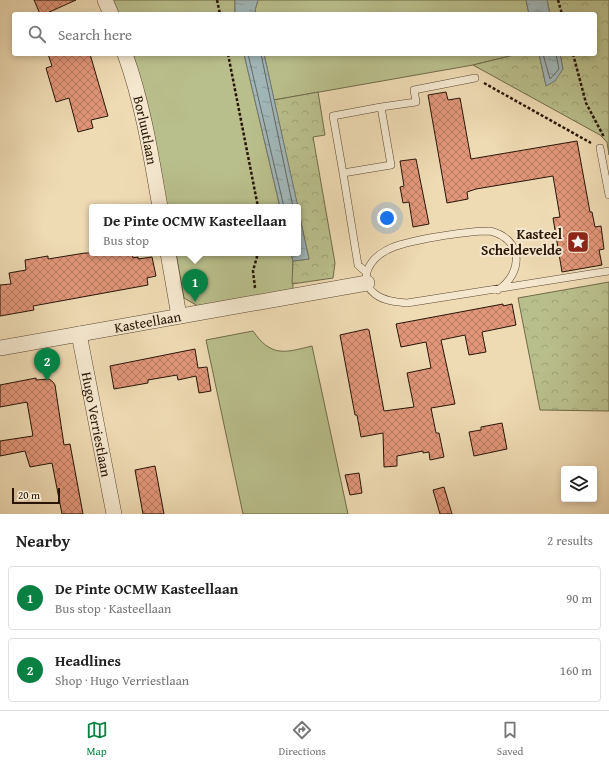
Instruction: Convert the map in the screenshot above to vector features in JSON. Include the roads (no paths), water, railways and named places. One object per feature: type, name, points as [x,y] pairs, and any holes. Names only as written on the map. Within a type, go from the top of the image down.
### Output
[{"type":"street","points":[[105,0],[110,12]]},
{"type":"street","name":"Borluutlaan","points":[[126,56],[134,80],[147,135],[159,204]]},
{"type":"street","points":[[169,256],[179,316]]},
{"type":"street","name":"Kasteellaan","points":[[0,348],[256,302],[367,278]]},
{"type":"street","name":"Hugo Verriestlaan","points":[[79,334],[114,514]]},
{"type":"lane","points":[[475,78],[414,90],[416,102],[333,116],[358,265],[375,294],[383,298],[407,303],[498,290],[609,271]]},
{"type":"lane","points":[[343,174],[391,165],[381,107]]},
{"type":"lane","points":[[600,148],[609,195]]},
{"type":"lane","points":[[367,278],[377,256],[398,245],[490,231],[498,233],[510,242],[516,256],[516,264],[511,279],[498,290]]},
{"type":"water","points":[[235,0],[258,0],[256,12],[235,12]]},
{"type":"water","points":[[526,0],[547,0],[550,12],[529,12]]},
{"type":"water","points":[[244,56],[264,56],[297,204],[279,204]]},
{"type":"water","points":[[539,56],[560,56],[563,69],[555,81],[546,86]]},
{"type":"water","points":[[301,223],[309,259],[293,261],[292,256],[301,256]]},
{"type":"place","name":"Kasteel Scheldevelde","points":[[578,242]]},
{"type":"place","name":"De Pinte OCMW Kasteellaan","points":[[195,302]]},
{"type":"place","name":"Headlines","points":[[47,381]]}]
